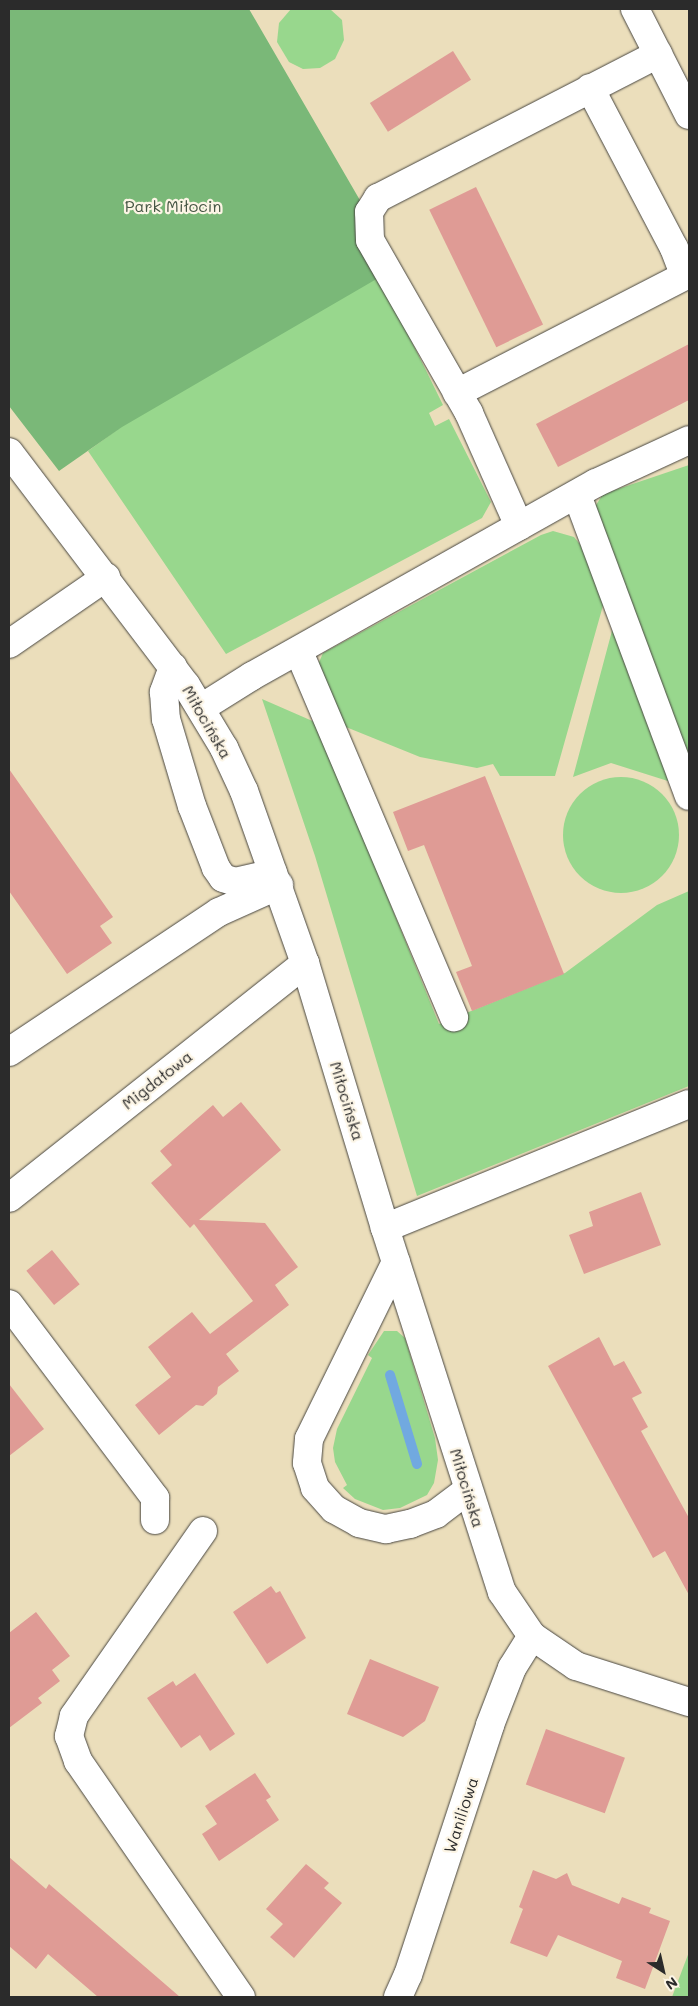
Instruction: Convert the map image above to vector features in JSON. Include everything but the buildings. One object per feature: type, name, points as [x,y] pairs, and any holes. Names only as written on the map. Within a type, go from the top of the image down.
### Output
[{"type":"street","points":[[635,9],[689,115]]},
{"type":"street","points":[[519,526],[457,392],[370,240],[369,212],[378,198],[658,54]]},
{"type":"street","points":[[457,392],[687,275],[590,88]]},
{"type":"street","points":[[201,708],[252,676],[299,652],[519,526],[689,440]]},
{"type":"street","name":"Miłocińska","points":[[9,452],[173,667],[201,708],[244,791],[277,878],[305,963],[385,1228],[502,1592],[532,1636],[576,1666],[689,1702]]},
{"type":"street","points":[[577,495],[689,796]]},
{"type":"street","points":[[13,633],[106,577]]},
{"type":"street","points":[[299,652],[454,1017]]},
{"type":"street","points":[[173,667],[164,692],[166,719],[192,806],[216,868],[223,878],[234,882],[277,878]]},
{"type":"street","points":[[9,1052],[219,912],[277,878]]},
{"type":"street","name":"Migdałowa","points":[[9,1198],[305,963]]},
{"type":"street","points":[[385,1228],[689,1104]]},
{"type":"street","points":[[396,1262],[309,1439],[307,1463],[315,1488],[334,1509],[359,1523],[386,1529],[410,1524],[436,1514],[468,1490]]},
{"type":"street","points":[[9,1304],[155,1498],[155,1520]]},
{"type":"street","points":[[203,1531],[74,1716],[69,1736],[78,1761],[241,1997]]},
{"type":"street","name":"Waniliowa","points":[[398,1997],[408,1975],[490,1726],[512,1668],[532,1636]]},
{"type":"green space","name":"Park Miłocin","points":[[9,9],[249,9],[361,202],[380,277],[122,427],[59,471],[9,406]]},
{"type":"green space","points":[[291,9],[330,9],[342,20],[344,40],[335,59],[320,68],[303,69],[289,62],[277,42],[279,23]]},
{"type":"green space","points":[[380,277],[443,405],[429,413],[435,426],[449,419],[491,502],[482,518],[226,654],[88,451],[121,427],[91,333]]},
{"type":"green space","points":[[689,465],[689,763],[594,518],[596,505],[603,494]]},
{"type":"green space","points":[[553,531],[574,537],[583,548],[604,602],[555,776],[500,776],[493,764],[477,768],[420,757],[341,725],[317,667],[323,653],[541,535]]},
{"type":"green space","points":[[613,627],[671,782],[611,763],[573,777]]},
{"type":"green space","points":[[262,699],[317,723],[439,1024],[565,973],[657,905],[689,891],[689,1086],[417,1196],[315,856]]},
{"type":"green space","points":[[621,777],[643,782],[662,794],[674,813],[679,835],[674,857],[662,876],[643,888],[621,893],[599,888],[580,876],[568,857],[563,835],[568,813],[580,794],[599,782]]},
{"type":"green space","points":[[384,1331],[397,1331],[405,1338],[435,1438],[438,1460],[434,1483],[427,1495],[400,1508],[383,1510],[355,1499],[343,1488],[347,1485],[335,1462],[333,1448],[337,1429],[372,1358],[368,1355]]},
{"type":"green space","points":[[689,1952],[689,1997],[672,1997]]},
{"type":"waterway","points":[[390,1375],[417,1464]]}]
